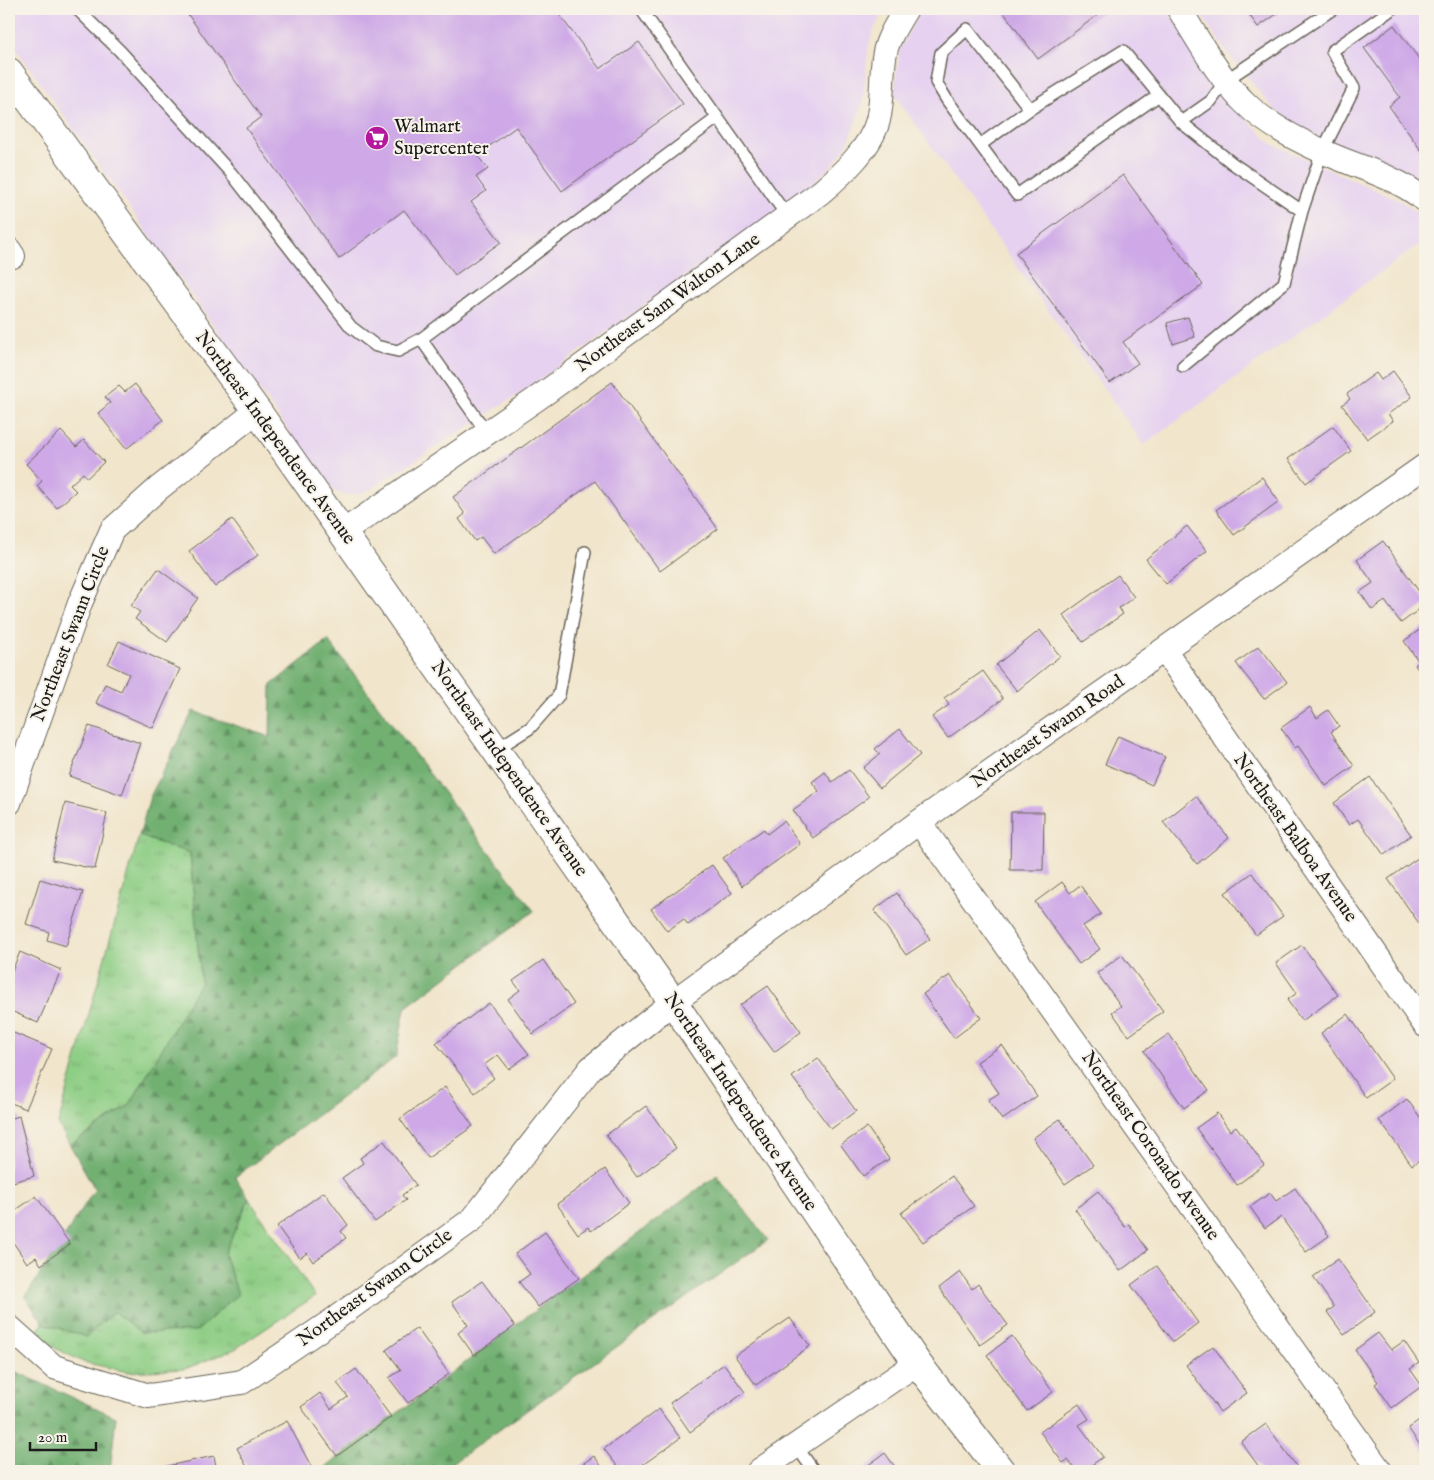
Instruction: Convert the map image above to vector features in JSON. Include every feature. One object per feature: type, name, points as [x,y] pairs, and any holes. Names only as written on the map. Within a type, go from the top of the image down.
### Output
[{"type":"street","name":"Northeast Sam Walton Lane","points":[[343,532],[487,433],[787,216],[843,173],[861,152],[878,121],[884,56],[890,38],[906,9]]},
{"type":"street","points":[[1179,9],[1226,80],[1244,102],[1274,126],[1322,152],[1386,175],[1413,190],[1425,200]]},
{"type":"street","name":"Northeast Independence Avenue","points":[[9,72],[257,411],[343,532],[673,1002],[918,1363],[1002,1471]]},
{"type":"street","name":"Northeast Swann Circle","points":[[9,803],[80,603],[112,530],[159,488],[257,411]]},
{"type":"street","name":"Northeast Swann Road","points":[[673,1002],[919,822],[1423,472]]},
{"type":"street","name":"Northeast Balboa Avenue","points":[[1165,651],[1425,1025]]},
{"type":"street","name":"Northeast Coronado Avenue","points":[[919,822],[1380,1471]]},
{"type":"street","name":"Northeast Swann Circle","points":[[9,1327],[54,1367],[149,1396],[242,1382],[332,1321],[473,1219],[591,1068],[673,1002]]},
{"type":"street","points":[[759,1471],[918,1363]]},
{"type":"lane","points":[[77,9],[120,51],[231,172],[351,327],[376,346],[398,351],[421,339],[717,118]]},
{"type":"lane","points":[[641,9],[787,216]]},
{"type":"lane","points":[[1181,122],[1211,101],[1226,80],[1333,9]]},
{"type":"lane","points":[[1183,366],[1284,283],[1302,211],[1322,152],[1354,88],[1332,51],[1392,9]]},
{"type":"lane","points":[[1030,109],[968,29],[941,53],[936,82],[947,100],[1017,195],[1159,95]]},
{"type":"lane","points":[[980,145],[1030,109],[1123,51],[1181,122],[1232,163],[1302,211]]},
{"type":"lane","points":[[421,339],[487,433]]},
{"type":"lane","points":[[495,750],[530,728],[558,695],[585,552]]},
{"type":"lane","points":[[796,1446],[814,1471]]},
{"type":"shaded area","points":[[9,9],[885,9],[873,31],[868,49],[863,103],[848,143],[835,162],[808,189],[525,390],[369,490],[345,495],[335,491],[326,483],[9,39]]},
{"type":"shaded area","points":[[922,9],[1166,9],[1243,115],[1272,144],[1401,201],[1425,219],[1425,240],[1144,445],[894,94],[900,48]]},
{"type":"shaded area","points":[[1197,9],[1425,9],[1425,183],[1397,167],[1306,132],[1287,119],[1272,107],[1226,51]]},
{"type":"green space","points":[[328,640],[534,911],[405,1008],[396,1057],[235,1177],[249,1199],[224,1254],[238,1294],[197,1331],[142,1333],[114,1312],[86,1337],[43,1323],[25,1297],[95,1189],[70,1145],[129,1106],[201,982],[190,853],[139,836],[150,797],[193,711],[270,737],[271,685]]},
{"type":"green space","points":[[139,836],[190,853],[201,982],[129,1106],[70,1145],[58,1124]]},
{"type":"green space","points":[[717,1175],[768,1240],[441,1471],[320,1471]]},
{"type":"green space","points":[[249,1199],[315,1296],[235,1349],[185,1369],[128,1372],[83,1362],[33,1337],[43,1323],[86,1337],[114,1312],[142,1333],[238,1294],[224,1254]]},
{"type":"green space","points":[[10,1369],[116,1417],[110,1471],[9,1471]]},
{"type":"building","name":"Walmart Supercenter","points":[[184,9],[555,9],[600,69],[639,42],[683,104],[562,191],[516,127],[477,155],[488,169],[476,177],[486,191],[471,202],[501,242],[455,275],[404,210],[339,259],[246,128],[261,117]]},
{"type":"building","points":[[1001,9],[1106,9],[1038,59]]},
{"type":"building","points":[[1245,9],[1284,9],[1258,27]]},
{"type":"building","points":[[1394,25],[1425,67],[1425,151],[1423,153],[1389,106],[1400,97],[1364,48]]},
{"type":"building","points":[[1123,175],[1203,285],[1123,342],[1138,363],[1110,383],[1016,253]]},
{"type":"building","points":[[1188,317],[1195,337],[1173,344],[1167,323]]},
{"type":"building","points":[[1425,358],[1425,371],[1419,362]]},
{"type":"building","points":[[1393,371],[1412,397],[1388,414],[1393,421],[1367,439],[1342,405],[1350,399],[1347,394],[1376,373],[1381,380]]},
{"type":"building","points":[[612,382],[718,529],[660,571],[595,481],[494,554],[481,537],[475,541],[459,519],[465,514],[453,497]]},
{"type":"building","points":[[135,384],[163,420],[126,449],[98,413],[110,403],[105,397],[119,386],[125,392]]},
{"type":"building","points":[[1333,426],[1351,451],[1306,483],[1288,459]]},
{"type":"building","points":[[61,431],[76,447],[84,440],[104,462],[87,478],[83,473],[70,485],[76,491],[57,508],[37,486],[42,481],[26,464]]},
{"type":"building","points":[[1262,477],[1279,502],[1234,535],[1216,510]]},
{"type":"building","points":[[232,519],[258,555],[215,587],[189,551]]},
{"type":"building","points":[[1187,526],[1207,551],[1166,584],[1146,559]]},
{"type":"building","points":[[1383,541],[1425,600],[1425,605],[1401,623],[1385,601],[1372,610],[1360,592],[1373,583],[1357,560]]},
{"type":"building","points":[[158,569],[198,598],[167,642],[135,619],[140,612],[131,606]]},
{"type":"building","points":[[1118,575],[1134,597],[1119,608],[1123,614],[1083,642],[1063,615]]},
{"type":"building","points":[[1425,626],[1425,679],[1415,665],[1419,662],[1404,641]]},
{"type":"building","points":[[1040,630],[1060,656],[1017,691],[996,665]]},
{"type":"building","points":[[119,641],[180,669],[153,728],[96,703],[105,684],[121,691],[129,674],[108,664]]},
{"type":"building","points":[[1259,646],[1287,682],[1264,699],[1236,663]]},
{"type":"building","points":[[983,671],[1003,699],[948,738],[932,717],[949,705],[944,698]]},
{"type":"building","points":[[1310,707],[1317,718],[1328,710],[1339,726],[1331,732],[1354,766],[1326,786],[1298,746],[1295,748],[1281,728]]},
{"type":"building","points":[[89,726],[140,743],[122,795],[69,776]]},
{"type":"building","points":[[900,729],[920,755],[880,788],[863,768],[880,754],[875,749]]},
{"type":"building","points":[[1118,736],[1165,757],[1152,785],[1105,764]]},
{"type":"building","points":[[849,770],[869,797],[813,838],[793,810],[819,791],[812,782],[825,772],[832,782]]},
{"type":"building","points":[[1370,777],[1411,835],[1384,855],[1358,819],[1349,825],[1334,803]]},
{"type":"building","points":[[1196,796],[1229,838],[1197,864],[1163,822]]},
{"type":"building","points":[[65,803],[107,813],[95,869],[52,860]]},
{"type":"building","points":[[1011,812],[1044,812],[1043,870],[1010,870]]},
{"type":"building","points":[[784,821],[800,844],[742,886],[723,858],[764,829],[767,834]]},
{"type":"building","points":[[1425,853],[1425,932],[1388,879]]},
{"type":"building","points":[[712,865],[732,893],[688,925],[684,919],[667,931],[651,909]]},
{"type":"building","points":[[1252,873],[1283,916],[1256,935],[1225,893]]},
{"type":"building","points":[[40,879],[83,892],[66,946],[47,940],[49,932],[26,924]]},
{"type":"building","points":[[1062,882],[1070,893],[1080,885],[1101,914],[1083,926],[1100,949],[1079,964],[1035,902]]},
{"type":"building","points":[[897,893],[930,939],[906,955],[874,910]]},
{"type":"building","points":[[1302,945],[1338,995],[1302,1021],[1287,1000],[1297,993],[1276,963]]},
{"type":"building","points":[[20,952],[61,970],[38,1023],[9,1010],[9,978]]},
{"type":"building","points":[[1122,955],[1163,1011],[1129,1036],[1112,1012],[1121,1006],[1097,973]]},
{"type":"building","points":[[543,960],[574,1004],[533,1034],[508,999],[520,990],[513,981]]},
{"type":"building","points":[[950,975],[981,1018],[954,1038],[923,994]]},
{"type":"building","points":[[768,986],[801,1032],[774,1052],[740,1005]]},
{"type":"building","points":[[489,1003],[529,1054],[509,1069],[498,1055],[484,1065],[494,1078],[475,1093],[436,1043]]},
{"type":"building","points":[[1348,1014],[1393,1079],[1366,1098],[1321,1033]]},
{"type":"building","points":[[9,1031],[52,1049],[26,1109],[9,1102]]},
{"type":"building","points":[[1169,1034],[1209,1090],[1184,1108],[1144,1051]]},
{"type":"building","points":[[1002,1045],[1037,1096],[1002,1120],[988,1100],[999,1093],[977,1062]]},
{"type":"building","points":[[818,1058],[856,1111],[831,1129],[792,1077]]},
{"type":"building","points":[[445,1087],[473,1126],[428,1158],[400,1119]]},
{"type":"building","points":[[1407,1099],[1425,1124],[1425,1156],[1412,1165],[1379,1120]]},
{"type":"building","points":[[646,1106],[676,1148],[637,1177],[606,1135]]},
{"type":"building","points":[[1217,1113],[1230,1131],[1236,1126],[1264,1165],[1237,1185],[1196,1128]]},
{"type":"building","points":[[19,1116],[34,1176],[9,1183],[9,1119]]},
{"type":"building","points":[[1060,1119],[1093,1165],[1065,1184],[1033,1138]]},
{"type":"building","points":[[867,1127],[889,1159],[863,1176],[841,1145]]},
{"type":"building","points":[[384,1141],[416,1185],[402,1195],[406,1200],[375,1222],[342,1178],[363,1163],[360,1158]]},
{"type":"building","points":[[605,1169],[629,1203],[591,1231],[588,1227],[578,1234],[557,1204]]},
{"type":"building","points":[[952,1176],[974,1206],[923,1242],[901,1213]]},
{"type":"building","points":[[1295,1188],[1329,1236],[1306,1252],[1281,1217],[1265,1228],[1250,1207],[1270,1193],[1276,1201]]},
{"type":"building","points":[[1098,1191],[1125,1227],[1129,1224],[1148,1250],[1120,1271],[1075,1209]]},
{"type":"building","points":[[324,1192],[348,1225],[341,1231],[346,1238],[313,1262],[307,1253],[300,1258],[277,1226]]},
{"type":"building","points":[[36,1196],[70,1244],[41,1265],[36,1257],[27,1263],[9,1236],[9,1215]]},
{"type":"building","points":[[545,1232],[579,1278],[538,1307],[519,1282],[530,1274],[515,1254]]},
{"type":"building","points":[[1338,1259],[1375,1312],[1344,1335],[1327,1312],[1334,1307],[1313,1277]]},
{"type":"building","points":[[1157,1266],[1198,1323],[1173,1342],[1131,1285]]},
{"type":"building","points":[[960,1272],[972,1289],[978,1284],[1008,1325],[980,1345],[939,1288]]},
{"type":"building","points":[[482,1281],[515,1326],[474,1355],[458,1333],[468,1325],[452,1302]]},
{"type":"building","points":[[790,1318],[810,1346],[756,1385],[735,1356]]},
{"type":"building","points":[[417,1328],[449,1374],[408,1403],[389,1378],[401,1370],[386,1350]]},
{"type":"building","points":[[1378,1333],[1391,1350],[1404,1341],[1419,1363],[1410,1369],[1422,1386],[1392,1408],[1375,1384],[1378,1382],[1355,1350]]},
{"type":"building","points":[[1012,1336],[1053,1392],[1027,1411],[987,1355]]},
{"type":"building","points":[[1213,1346],[1247,1393],[1220,1412],[1186,1365]]},
{"type":"building","points":[[724,1364],[745,1392],[690,1432],[670,1403]]},
{"type":"building","points":[[356,1369],[391,1417],[337,1456],[301,1407],[320,1393],[331,1409],[348,1397],[337,1383]]},
{"type":"building","points":[[1079,1404],[1089,1419],[1079,1425],[1103,1457],[1083,1471],[1076,1471],[1068,1460],[1063,1463],[1040,1432]]},
{"type":"building","points":[[659,1409],[680,1438],[634,1471],[621,1471],[604,1449]]},
{"type":"building","points":[[1425,1416],[1425,1452],[1408,1428]]},
{"type":"building","points":[[287,1421],[312,1468],[305,1471],[249,1471],[237,1448]]},
{"type":"building","points":[[1266,1424],[1297,1467],[1291,1471],[1262,1471],[1241,1442]]},
{"type":"building","points":[[885,1453],[898,1471],[860,1471]]},
{"type":"building","points":[[214,1456],[217,1471],[159,1471],[158,1468]]},
{"type":"building","points":[[594,1456],[605,1471],[572,1471]]},
{"type":"place","name":"Walmart Supercenter","points":[[377,138]]}]
